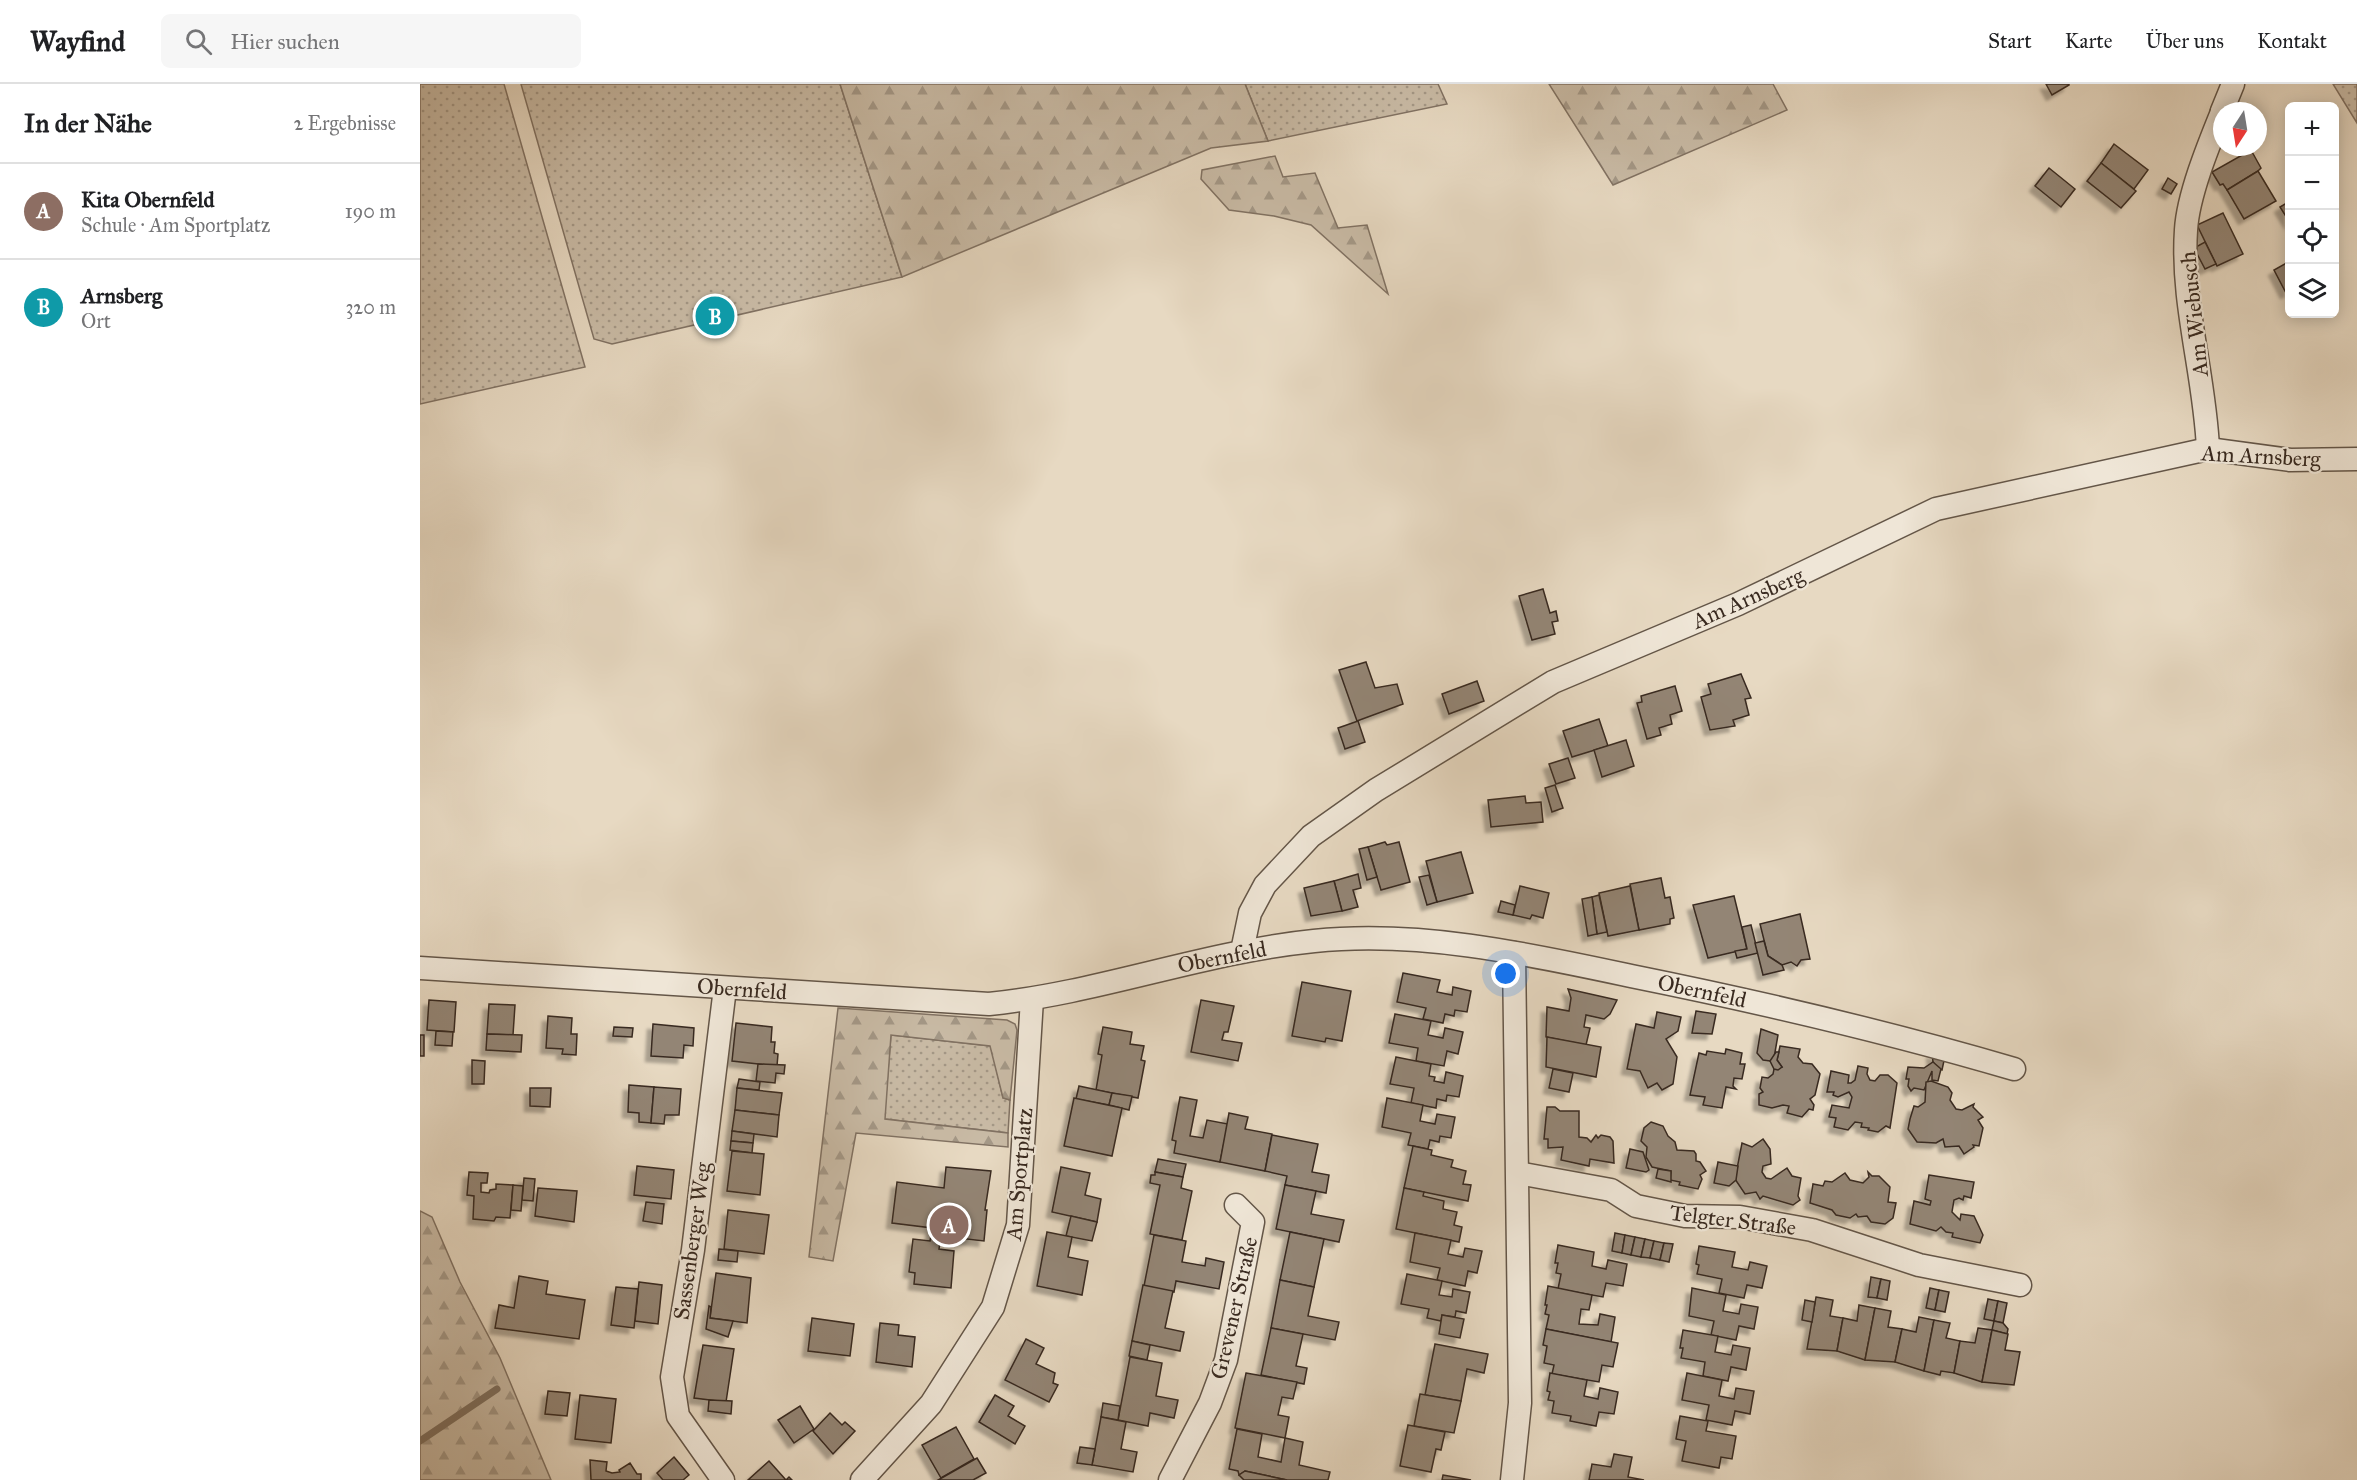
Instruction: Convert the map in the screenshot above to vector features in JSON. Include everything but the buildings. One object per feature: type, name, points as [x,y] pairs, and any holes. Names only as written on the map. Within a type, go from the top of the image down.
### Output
[{"type":"street","name":"Am Wiebusch","points":[[2226,102],[2233,84]]},
{"type":"street","name":"Am Wiebusch","points":[[2208,449],[2207,425],[2188,290],[2186,228],[2203,159],[2213,134]]},
{"type":"street","name":"Am Arnsberg","points":[[1242,951],[1250,913],[1265,885],[1311,836],[1376,789],[1553,682],[1738,604],[1936,509],[2208,449],[2290,460],[2357,459]]},
{"type":"street","name":"Obernfeld","points":[[420,968],[989,1004],[1032,999],[1242,951],[1316,941],[1390,940],[1455,944],[1514,953],[1783,1008],[1911,1038],[2014,1069]]},
{"type":"street","points":[[1512,1480],[1520,1403],[1515,1209],[1518,1173],[1514,953]]},
{"type":"street","name":"Sassenberger Weg","points":[[723,1480],[678,1416],[672,1377],[693,1250],[725,988]]},
{"type":"street","name":"Am Sportplatz","points":[[862,1480],[932,1404],[993,1307],[1018,1225],[1032,999]]},
{"type":"street","name":"Telgter Straße","points":[[1518,1173],[1611,1190],[1636,1206],[1685,1216],[1740,1217],[1812,1230],[1919,1265],[2020,1285]]},
{"type":"street","name":"Grevener Straße","points":[[1170,1480],[1210,1403],[1226,1360],[1253,1222],[1236,1205]]},
{"type":"green space","points":[[420,84],[504,84],[585,367],[420,404]]},
{"type":"green space","points":[[521,84],[840,84],[902,277],[612,344],[594,339]]},
{"type":"green space","points":[[840,84],[1245,84],[1268,141],[1211,148],[902,277]]},
{"type":"green space","points":[[1245,84],[1438,84],[1447,104],[1268,141]]},
{"type":"green space","points":[[1549,84],[1773,84],[1787,110],[1613,185]]},
{"type":"green space","points":[[2333,84],[2357,84],[2357,123]]},
{"type":"green space","points":[[1275,156],[1283,177],[1315,173],[1338,228],[1367,225],[1388,294],[1311,225],[1274,216],[1229,210],[1201,179],[1202,170]]},
{"type":"green space","points":[[838,1008],[1007,1020],[1015,1024],[1017,1030],[1010,1100],[1003,1098],[990,1046],[891,1035],[885,1119],[1008,1133],[1008,1147],[856,1133],[833,1261],[809,1257]]},
{"type":"green space","points":[[891,1035],[991,1046],[1003,1098],[1010,1100],[1008,1133],[884,1119]]},
{"type":"green space","points":[[420,1211],[432,1217],[460,1282],[500,1358],[551,1480],[420,1480]]},
{"type":"waterway","points":[[420,1441],[497,1389]]},
{"type":"place","name":"Arnsberg","points":[[715,316]]},
{"type":"place","name":"Kita Obernfeld","points":[[949,1225]]}]
